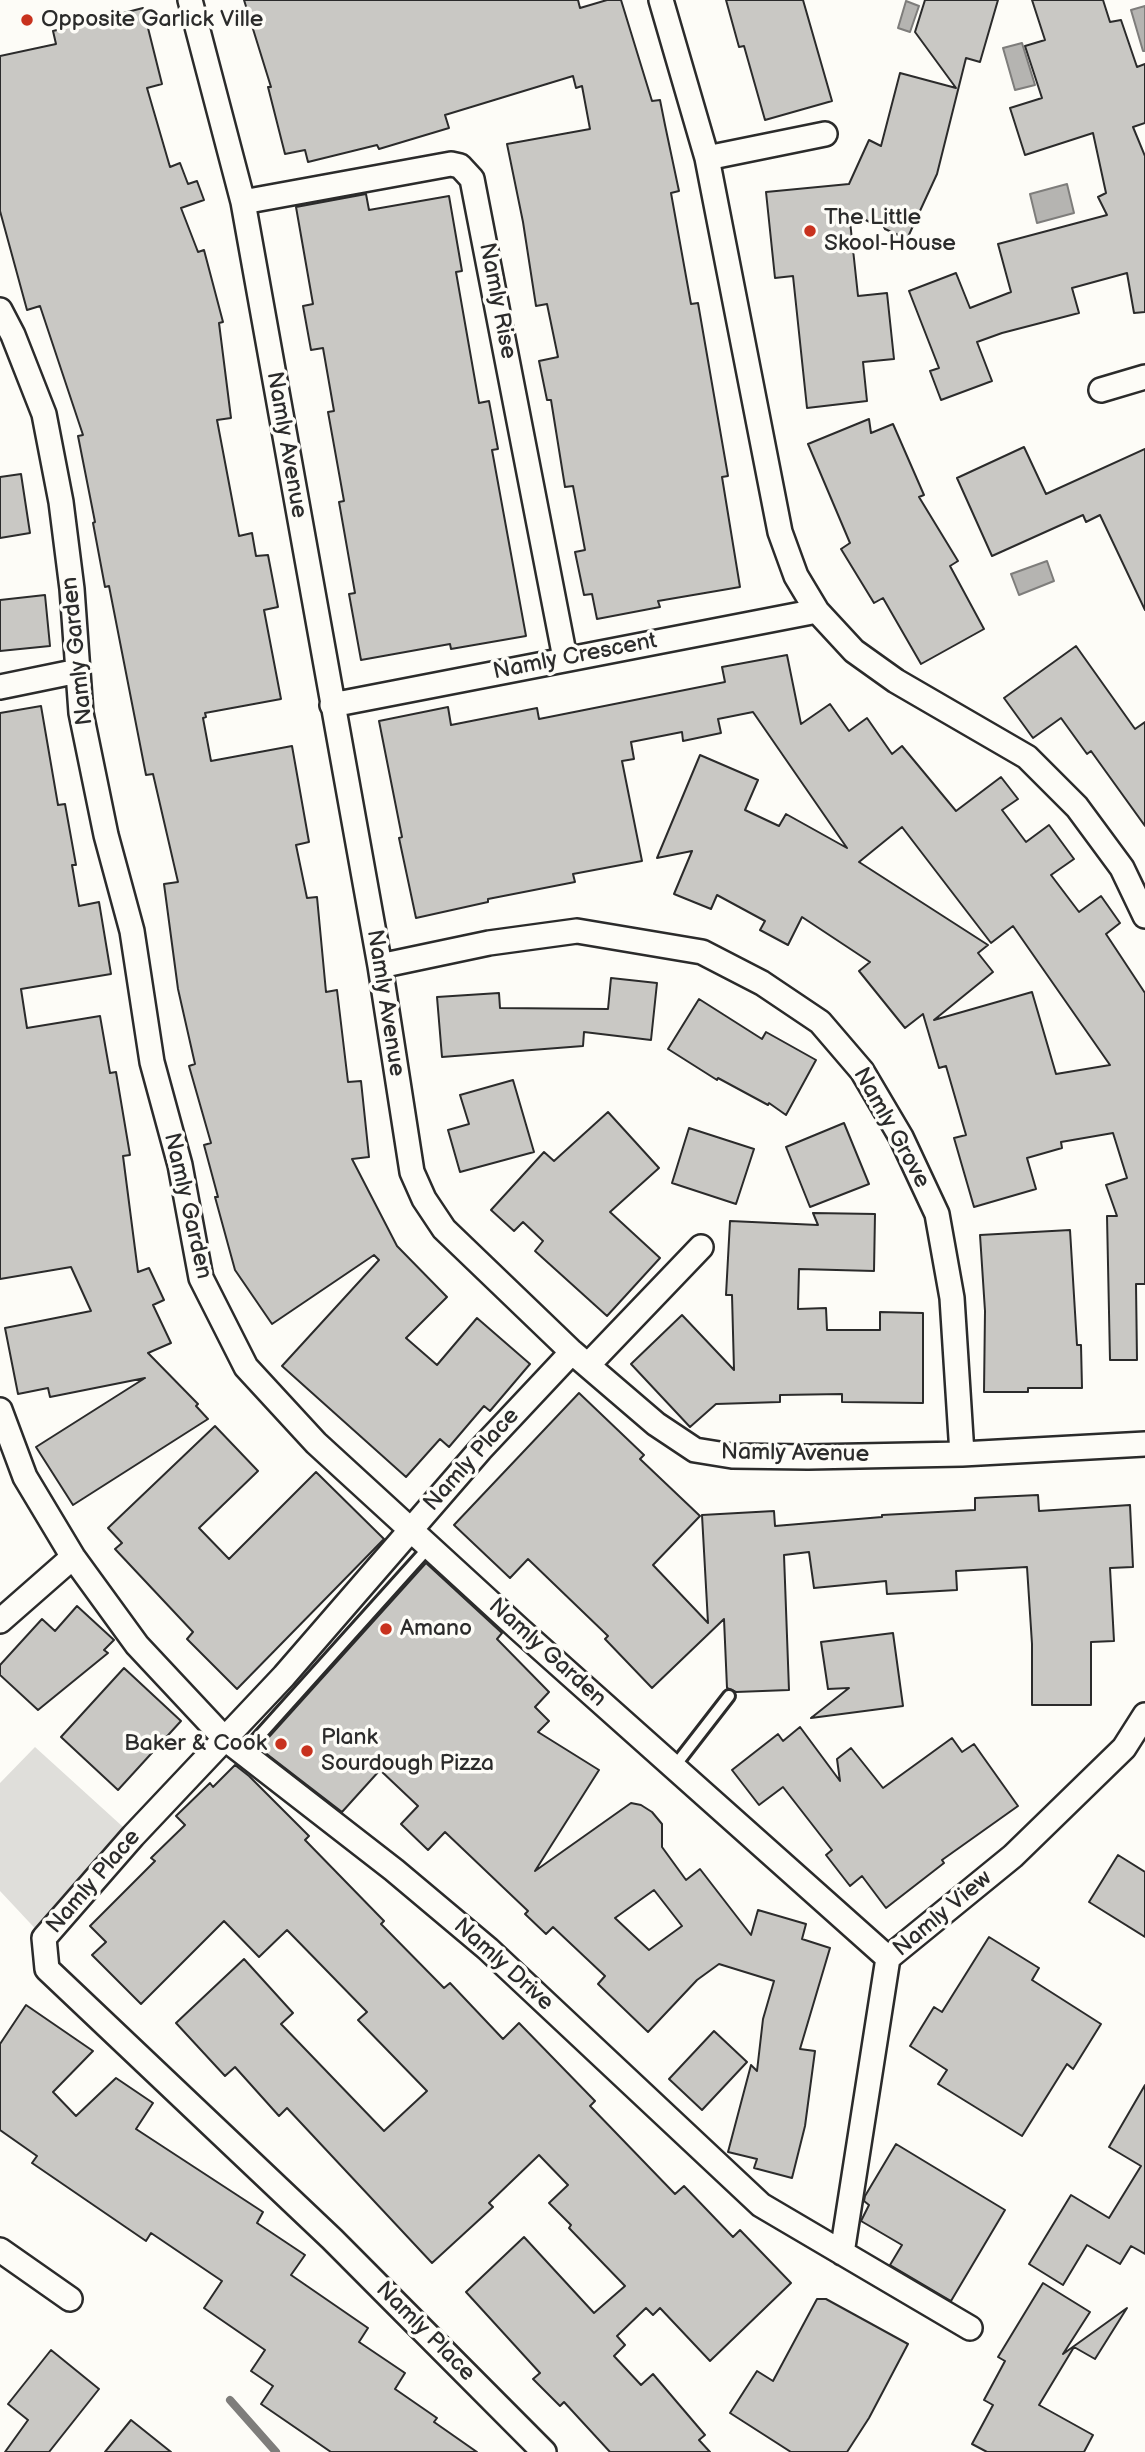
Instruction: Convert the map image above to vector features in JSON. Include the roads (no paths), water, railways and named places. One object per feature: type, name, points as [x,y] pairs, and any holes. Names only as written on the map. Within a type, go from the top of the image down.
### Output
[{"type":"street","name":"Namly Avenue","points":[[190,0],[243,202],[380,966],[412,1172],[424,1199],[444,1228],[580,1359],[656,1424],[695,1450],[732,1456],[962,1454],[1145,1444]]},
{"type":"street","points":[[660,0],[707,158],[780,533],[796,576],[817,611],[854,651],[896,681],[1027,757],[1077,807],[1122,869],[1145,916]]},
{"type":"street","points":[[707,158],[825,134]]},
{"type":"street","name":"Namly Rise","points":[[243,202],[451,164],[460,166],[472,179],[565,658]]},
{"type":"street","name":"Namly Garden","points":[[0,310],[13,335],[44,414],[72,589],[81,713],[106,835],[132,931],[152,1062],[180,1165],[201,1278],[246,1367],[316,1443],[519,1629],[888,1958]]},
{"type":"street","points":[[1101,390],[1145,377]]},
{"type":"street","name":"Namly Crescent","points":[[332,705],[817,611]]},
{"type":"street","points":[[0,687],[78,671]]},
{"type":"street","name":"Namly Grove","points":[[380,966],[489,943],[577,932],[702,952],[762,983],[820,1022],[863,1071],[901,1137],[937,1214],[952,1298],[962,1454]]},
{"type":"street","name":"Namly Place","points":[[544,2452],[332,2239],[47,1969],[44,1938],[133,1836],[284,1676],[480,1450],[701,1247]]},
{"type":"street","name":"Namly Drive","points":[[0,1410],[25,1477],[73,1557],[137,1645],[224,1738],[394,1870],[488,1949],[761,2205],[971,2328]]},
{"type":"street","points":[[0,1621],[73,1557]]},
{"type":"street","name":"Namly View","points":[[842,2253],[888,1958],[1013,1856],[1124,1748],[1145,1715]]},
{"type":"street","points":[[0,2249],[70,2299]]},
{"type":"lane","name":"Namly Place","points":[[244,1753],[430,1546]]},
{"type":"lane","points":[[674,1767],[729,1696]]},
{"type":"waterway","points":[[230,2400],[276,2452]]},
{"type":"place","name":"Opposite Garlick Ville","points":[[27,20]]},
{"type":"place","name":"The Little Skool-House","points":[[810,231]]},
{"type":"place","name":"Amano","points":[[386,1629]]},
{"type":"place","name":"Baker & Cook","points":[[281,1744]]},
{"type":"place","name":"Plank Sourdough Pizza","points":[[307,1751]]}]
